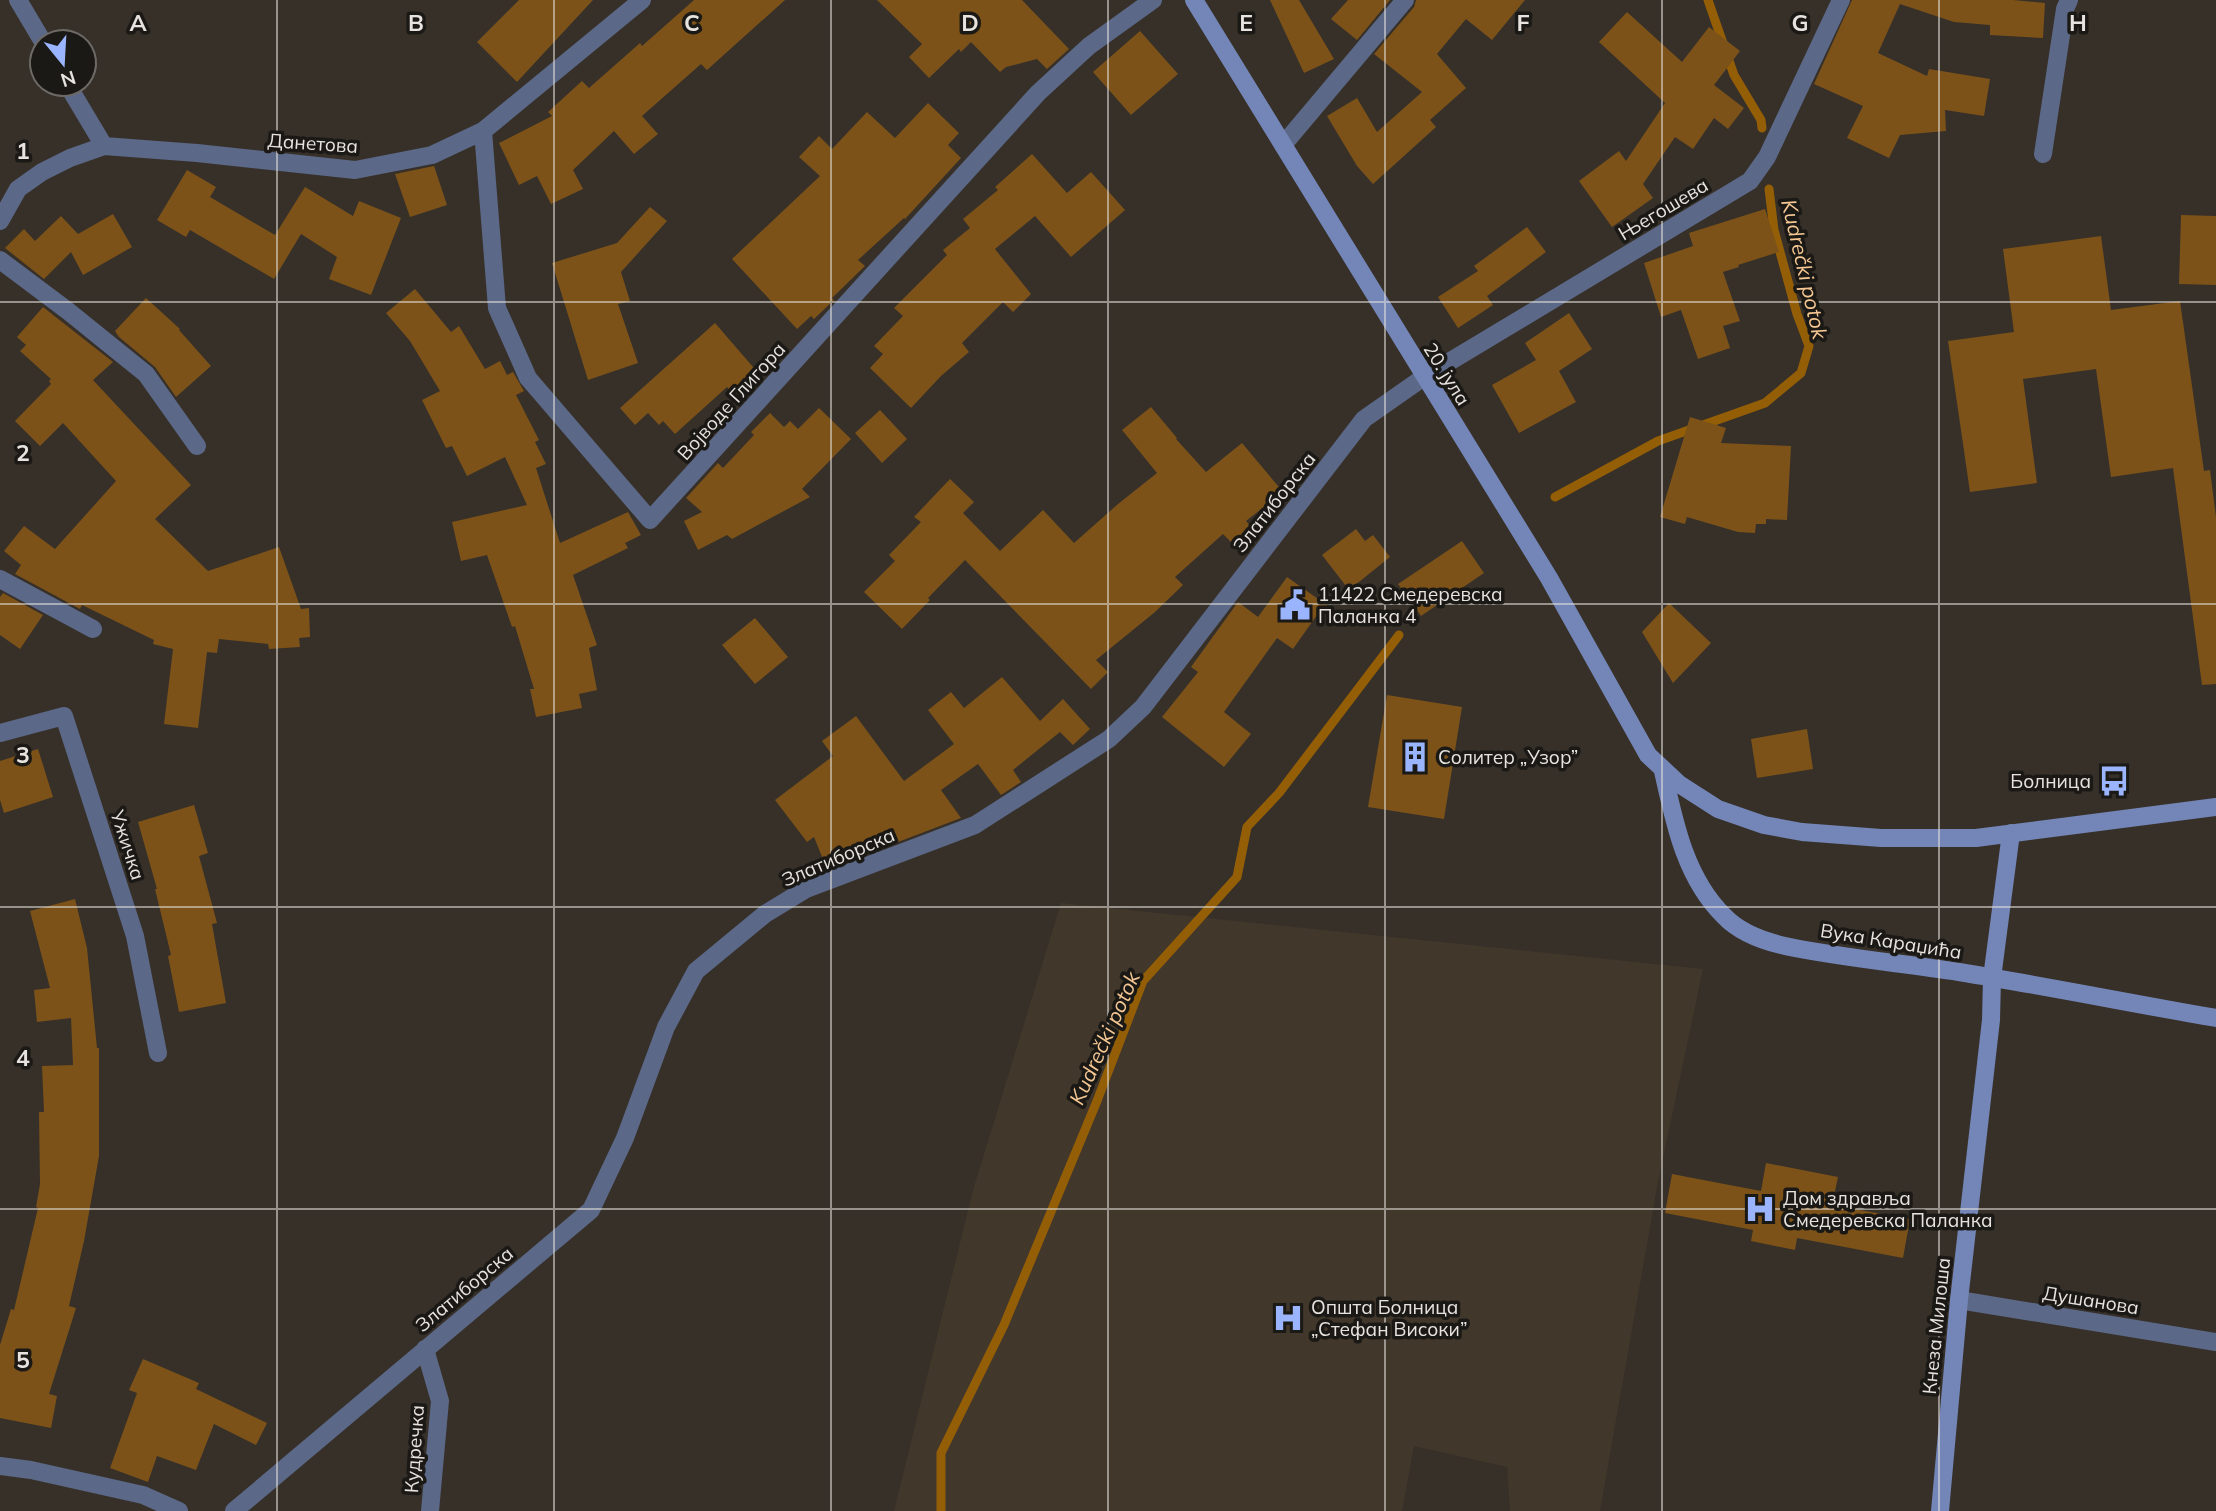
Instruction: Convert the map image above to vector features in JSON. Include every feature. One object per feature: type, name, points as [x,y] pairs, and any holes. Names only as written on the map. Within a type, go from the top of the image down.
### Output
[{"type":"main road","name":"20. јула","points":[[1194,0],[1549,578],[1648,755],[1663,771]]},
{"type":"main road","points":[[1663,771],[1695,796],[1718,809],[1764,825],[1793,831],[1868,837],[1976,838],[2216,807]]},
{"type":"main road","name":"Вука Караџића","points":[[1663,771],[1675,827],[1685,853],[1712,902],[1723,916],[1754,937],[1784,946],[1992,978],[2216,1018]]},
{"type":"main road","name":"Кнеза Милоша","points":[[1940,1511],[1959,1300],[1991,1020],[1992,978],[2011,833]]},
{"type":"street","points":[[18,0],[35,28]]},
{"type":"street","name":"Данетова","points":[[0,221],[18,189],[26,183],[70,158],[104,146],[355,170],[432,155],[483,131],[642,0]]},
{"type":"street","name":"Војводе Глигора","points":[[483,131],[497,308],[528,378],[650,520],[988,150],[1021,110],[1089,46],[1153,0]]},
{"type":"street","points":[[1283,145],[1405,0]]},
{"type":"street","name":"Његошева","points":[[1424,377],[1750,181],[1767,157],[1841,0]]},
{"type":"street","points":[[2043,154],[2065,9],[2069,0]]},
{"type":"street","points":[[76,98],[104,146]]},
{"type":"street","points":[[0,260],[146,374],[197,446]]},
{"type":"street","name":"Златиборска","points":[[234,1511],[591,1210],[625,1138],[666,1027],[696,971],[765,914],[806,889],[975,825],[1109,739],[1143,708],[1364,419],[1424,377]]},
{"type":"street","points":[[0,579],[93,629]]},
{"type":"street","name":"Ужичка","points":[[0,733],[64,716],[135,936],[158,1053]]},
{"type":"street","name":"Душанова","points":[[1959,1300],[2216,1342]]},
{"type":"street","name":"Кудречка","points":[[425,1349],[440,1401],[430,1511]]},
{"type":"street","points":[[0,1466],[32,1470],[144,1495],[179,1511]]},
{"type":"shaded area","name":"Општа Болница „Стефан Високи”","points":[[1061,903],[1703,969],[1658,1182],[1600,1511],[1510,1511],[1507,1467],[1414,1446],[1402,1511],[894,1511],[973,1190]]},
{"type":"building","points":[[519,0],[593,0],[517,82],[477,42]]},
{"type":"building","points":[[694,0],[785,0],[707,70],[701,64],[642,116],[658,134],[634,154],[614,131],[573,170],[583,189],[551,204],[537,176],[519,185],[499,143],[552,116],[548,112],[582,81],[589,88]]},
{"type":"building","points":[[877,0],[1022,0],[1069,49],[1047,69],[1037,59],[1006,67],[1000,72],[971,42],[961,52],[959,49],[929,78],[909,57],[922,44]]},
{"type":"building","points":[[1270,0],[1299,0],[1334,59],[1304,73]]},
{"type":"building","points":[[1348,0],[1390,0],[1357,40],[1331,19]]},
{"type":"building","points":[[1416,0],[1525,0],[1492,40],[1466,19],[1437,54],[1466,88],[1430,120],[1436,127],[1373,184],[1357,166],[1327,116],[1357,98],[1377,132],[1422,92],[1374,54],[1414,7]]},
{"type":"building","points":[[1852,0],[2013,0],[2045,3],[2043,38],[1990,35],[1990,25],[1954,22],[1900,4],[1878,53],[1927,76],[1929,69],[1990,79],[1984,116],[1945,110],[1946,131],[1900,135],[1889,158],[1847,138],[1863,106],[1814,84]]},
{"type":"building","points":[[1627,12],[1682,62],[1709,27],[1740,51],[1714,85],[1744,108],[1728,129],[1714,118],[1693,149],[1675,137],[1643,184],[1653,198],[1612,227],[1579,181],[1619,151],[1626,161],[1665,103],[1599,42]]},
{"type":"building","points":[[1140,31],[1178,74],[1131,115],[1093,72]]},
{"type":"building","points":[[928,103],[959,133],[948,145],[961,158],[905,219],[858,260],[865,266],[832,298],[834,300],[814,319],[811,316],[797,329],[732,259],[820,176],[799,157],[819,136],[832,149],[867,112],[895,138]]},
{"type":"building","points":[[1032,154],[1067,193],[1091,172],[1125,210],[1071,257],[1035,216],[995,249],[1031,294],[1013,312],[1003,302],[962,343],[969,352],[941,376],[911,408],[870,368],[883,354],[874,346],[903,316],[894,308],[947,255],[943,250],[970,228],[963,219],[998,190],[995,187]]},
{"type":"building","points":[[434,166],[447,205],[410,217],[395,174]]},
{"type":"building","points":[[187,170],[216,187],[210,197],[275,235],[305,187],[353,216],[359,201],[401,218],[371,295],[329,279],[337,257],[301,234],[274,279],[190,230],[186,237],[157,220]]},
{"type":"building","points":[[650,207],[667,221],[621,272],[630,301],[618,304],[638,363],[588,380],[552,263],[617,243]]},
{"type":"building","points":[[1765,209],[1779,252],[1723,272],[1740,321],[1723,326],[1730,348],[1698,359],[1681,310],[1661,317],[1644,263],[1693,246],[1689,233]]},
{"type":"building","points":[[113,214],[132,247],[83,275],[71,252],[44,279],[5,248],[24,229],[35,241],[61,216],[78,234]]},
{"type":"building","points":[[2181,215],[2216,216],[2216,285],[2179,284]]},
{"type":"building","points":[[1527,227],[1546,252],[1487,296],[1493,305],[1458,328],[1438,297],[1478,271],[1474,266]]},
{"type":"building","points":[[2101,236],[2111,310],[2180,301],[2204,471],[2210,470],[2216,517],[2216,684],[2202,685],[2173,468],[2111,477],[2096,369],[2023,379],[2037,483],[1970,492],[1948,341],[2014,332],[2003,249]]},
{"type":"building","points":[[415,289],[451,332],[459,326],[485,369],[500,361],[507,375],[513,372],[524,391],[516,395],[539,440],[535,442],[546,464],[536,468],[560,543],[628,512],[641,535],[625,543],[628,548],[573,575],[597,645],[589,648],[597,690],[579,694],[582,708],[536,717],[530,689],[534,689],[515,626],[512,627],[487,555],[461,561],[452,522],[527,505],[505,457],[467,476],[452,446],[446,448],[422,400],[440,391],[410,341],[386,313]]},
{"type":"building","points":[[146,298],[180,329],[211,366],[176,397],[155,367],[115,331]]},
{"type":"building","points":[[43,307],[113,362],[93,380],[191,485],[155,519],[208,571],[279,547],[301,609],[309,608],[310,637],[299,638],[300,647],[269,649],[268,644],[219,639],[217,653],[207,652],[198,728],[164,724],[173,649],[153,644],[154,640],[82,605],[80,609],[15,574],[21,565],[4,551],[24,526],[55,549],[116,481],[63,423],[40,446],[15,421],[51,384],[51,379],[20,351],[26,345],[17,337]]},
{"type":"building","points":[[1569,313],[1592,349],[1559,371],[1576,402],[1519,433],[1492,385],[1536,360],[1525,343]]},
{"type":"building","points":[[715,323],[760,375],[735,396],[727,387],[675,434],[663,421],[659,425],[648,413],[635,425],[620,408]]},
{"type":"building","points":[[1151,407],[1206,472],[1242,443],[1283,492],[1246,521],[1253,529],[1235,546],[1223,534],[1175,577],[1183,585],[1155,612],[1096,660],[1108,672],[1091,689],[965,560],[902,629],[864,592],[895,561],[889,555],[921,522],[914,517],[950,479],[974,502],[963,513],[1000,551],[1043,510],[1074,543],[1157,473],[1122,430]]},
{"type":"building","points":[[819,408],[851,439],[802,489],[810,497],[732,539],[727,535],[698,550],[684,521],[702,512],[686,498],[718,463],[723,468],[754,435],[751,432],[770,413],[784,427],[790,421],[798,429]]},
{"type":"building","points":[[880,410],[907,439],[882,463],[855,433]]},
{"type":"building","points":[[1690,417],[1726,428],[1721,443],[1791,446],[1787,520],[1766,519],[1766,524],[1756,524],[1755,533],[1738,532],[1687,517],[1685,524],[1660,517]]},
{"type":"building","points":[[1356,529],[1365,541],[1373,535],[1390,557],[1349,590],[1322,555]]},
{"type":"building","points":[[1462,541],[1484,573],[1421,616],[1398,584]]},
{"type":"building","points":[[1287,577],[1328,606],[1317,615],[1293,649],[1277,638],[1224,712],[1251,734],[1224,767],[1162,717],[1198,672],[1191,667],[1238,602],[1258,617]]},
{"type":"building","points":[[3,593],[43,615],[20,649],[0,635],[0,597]]},
{"type":"building","points":[[1669,603],[1711,643],[1673,683],[1642,632]]},
{"type":"building","points":[[755,618],[788,657],[755,684],[722,645]]},
{"type":"building","points":[[1002,677],[1040,721],[1063,699],[1090,729],[1073,745],[1060,732],[1013,770],[1021,782],[1001,795],[978,764],[941,790],[961,818],[827,869],[814,837],[807,842],[775,800],[833,756],[822,741],[856,716],[904,781],[954,744],[928,710],[951,692],[964,708]]},
{"type":"building","name":"Солитер „Узор”","points":[[1387,695],[1462,707],[1444,819],[1368,807]]},
{"type":"building","points":[[1807,729],[1813,769],[1757,778],[1751,739]]},
{"type":"building","points":[[38,749],[53,797],[4,813],[0,800],[0,761]]},
{"type":"building","points":[[194,805],[208,853],[199,856],[217,923],[212,924],[226,1003],[179,1012],[168,956],[171,955],[157,889],[138,822]]},
{"type":"building","points":[[75,899],[87,948],[99,1048],[99,1156],[69,1306],[76,1308],[49,1394],[57,1396],[51,1428],[0,1418],[0,1345],[11,1309],[14,1310],[38,1208],[39,1112],[44,1112],[42,1066],[73,1065],[71,1018],[37,1022],[34,990],[50,988],[30,911]]},
{"type":"building","name":"Дом здравља Смедеревска Паланка","points":[[1766,1163],[1838,1177],[1832,1205],[1910,1219],[1903,1258],[1797,1238],[1795,1250],[1751,1241],[1753,1230],[1665,1213],[1672,1174],[1761,1191]]},
{"type":"building","points":[[143,1359],[199,1383],[196,1389],[267,1423],[256,1445],[214,1424],[196,1470],[157,1456],[148,1482],[110,1468],[137,1393],[129,1390]]},
{"type":"waterway","name":"Kudrečki potok","points":[[1708,0],[1734,75],[1761,120],[1762,128]]},
{"type":"waterway","name":"Kudrečki potok","points":[[1555,497],[1658,441],[1765,403],[1801,373],[1809,346],[1797,314],[1774,230],[1769,189]]},
{"type":"waterway","name":"Kudrečki potok","points":[[941,1511],[941,1453],[1004,1325],[1097,1101],[1143,981],[1237,877],[1247,827],[1279,793],[1399,635]]},
{"type":"place","name":"11422 Смедеревска Паланка 4","points":[[1295,605]]},
{"type":"place","name":"Солитер „Узор”","points":[[1415,757]]},
{"type":"place","name":"Болница","points":[[2114,781]]},
{"type":"place","name":"Дом здравља Смедеревска Паланка","points":[[1760,1209]]},
{"type":"place","name":"Општа Болница „Стефан Високи”","points":[[1288,1318]]}]
